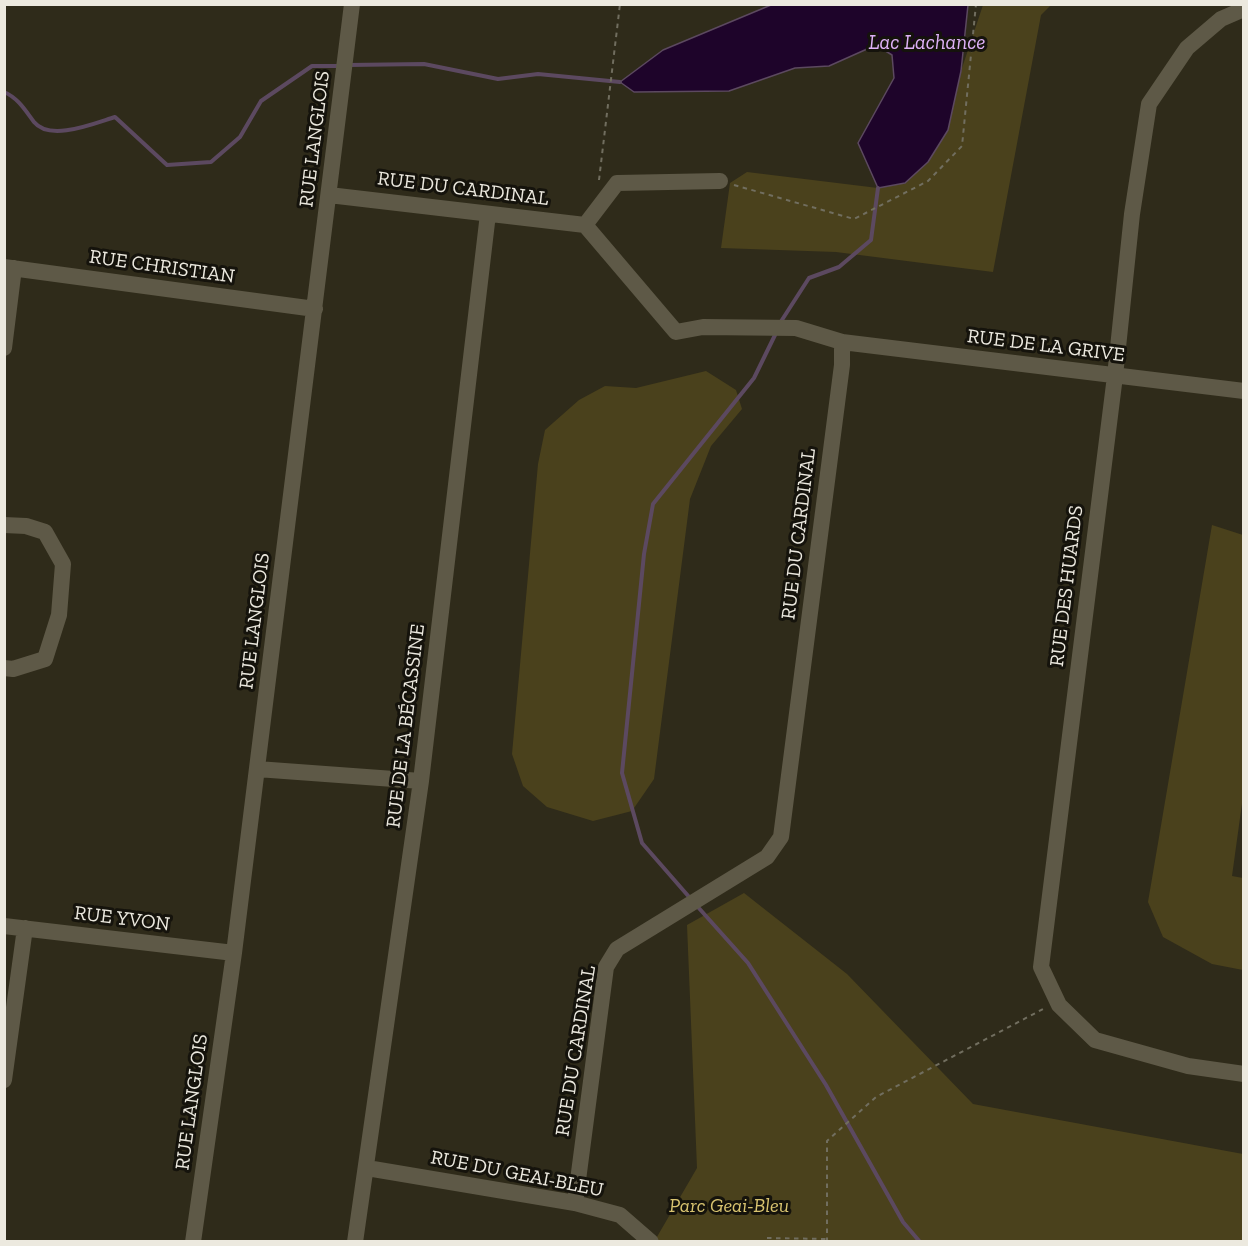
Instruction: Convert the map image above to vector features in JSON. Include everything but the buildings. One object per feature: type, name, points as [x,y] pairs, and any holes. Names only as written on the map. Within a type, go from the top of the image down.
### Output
[{"type":"street","name":"RUE LANGLOIS","points":[[193,1242],[234,953],[352,4]]},
{"type":"street","name":"RUE DES HUARDS","points":[[1244,9],[1221,19],[1187,48],[1149,104],[1132,214],[1041,967],[1057,1001],[1095,1040],[1188,1066],[1244,1074]]},
{"type":"street","points":[[720,181],[617,183],[585,225],[676,332],[703,327],[796,328],[842,342]]},
{"type":"street","name":"RUE DU CARDINAL","points":[[329,195],[585,225]]},
{"type":"street","name":"RUE DE LA BÉCASSINE","points":[[356,1242],[421,782],[488,214]]},
{"type":"street","points":[[4,348],[9,268]]},
{"type":"street","name":"RUE CHRISTIAN","points":[[9,268],[315,309]]},
{"type":"street","name":"RUE DU CARDINAL","points":[[575,1203],[606,967],[617,949],[767,857],[781,837],[842,365],[842,342]]},
{"type":"street","name":"RUE DE LA GRIVE","points":[[842,342],[1244,392]]},
{"type":"street","points":[[4,525],[26,526],[45,532],[63,564],[59,615],[45,659],[13,669],[4,668]]},
{"type":"street","points":[[257,769],[421,782]]},
{"type":"street","name":"RUE YVON","points":[[4,926],[234,953]]},
{"type":"street","points":[[4,1080],[25,928]]},
{"type":"street","name":"RUE DU GEAI-BLEU","points":[[367,1168],[575,1203],[620,1215],[651,1242]]},
{"type":"path","points":[[596,211],[610,72],[620,4]]},
{"type":"path","points":[[720,181],[854,219],[928,181],[962,146],[976,4]]},
{"type":"path","points":[[767,1238],[827,1240],[827,1141],[876,1097],[1057,1001]]},
{"type":"green space","points":[[983,5],[1051,5],[1041,15],[993,272],[836,252],[721,248],[730,183],[747,172],[878,188],[905,183],[948,130],[961,71]]},
{"type":"green space","points":[[706,371],[736,390],[742,409],[711,446],[690,499],[654,779],[632,811],[593,821],[547,807],[523,786],[512,754],[538,464],[545,430],[579,400],[605,386],[636,388]]},
{"type":"green space","points":[[1212,525],[1243,535],[1244,789],[1232,876],[1243,878],[1243,970],[1212,964],[1163,937],[1148,902]]},
{"type":"green space","name":"Parc Geai-Bleu","points":[[744,893],[847,974],[973,1104],[1243,1154],[1243,1241],[654,1242],[697,1168],[687,925]]},
{"type":"water","name":"Lac Lachance","points":[[771,5],[968,5],[961,71],[948,130],[928,162],[905,183],[878,188],[858,143],[894,78],[892,55],[876,45],[829,66],[795,68],[729,91],[634,92],[620,82],[663,50]]},
{"type":"waterway","points":[[348,65],[424,64],[498,79],[538,74],[620,82]]},
{"type":"waterway","points":[[4,92],[17,101],[41,128],[61,131],[115,117],[167,165],[211,162],[240,137],[261,101],[312,66],[340,66]]},
{"type":"waterway","points":[[780,323],[809,278],[839,267],[871,240],[878,188]]},
{"type":"waterway","points":[[690,898],[642,843],[622,773],[644,554],[653,504],[754,378],[776,333]]},
{"type":"waterway","points":[[697,906],[748,963],[826,1085],[903,1222],[920,1242]]}]
